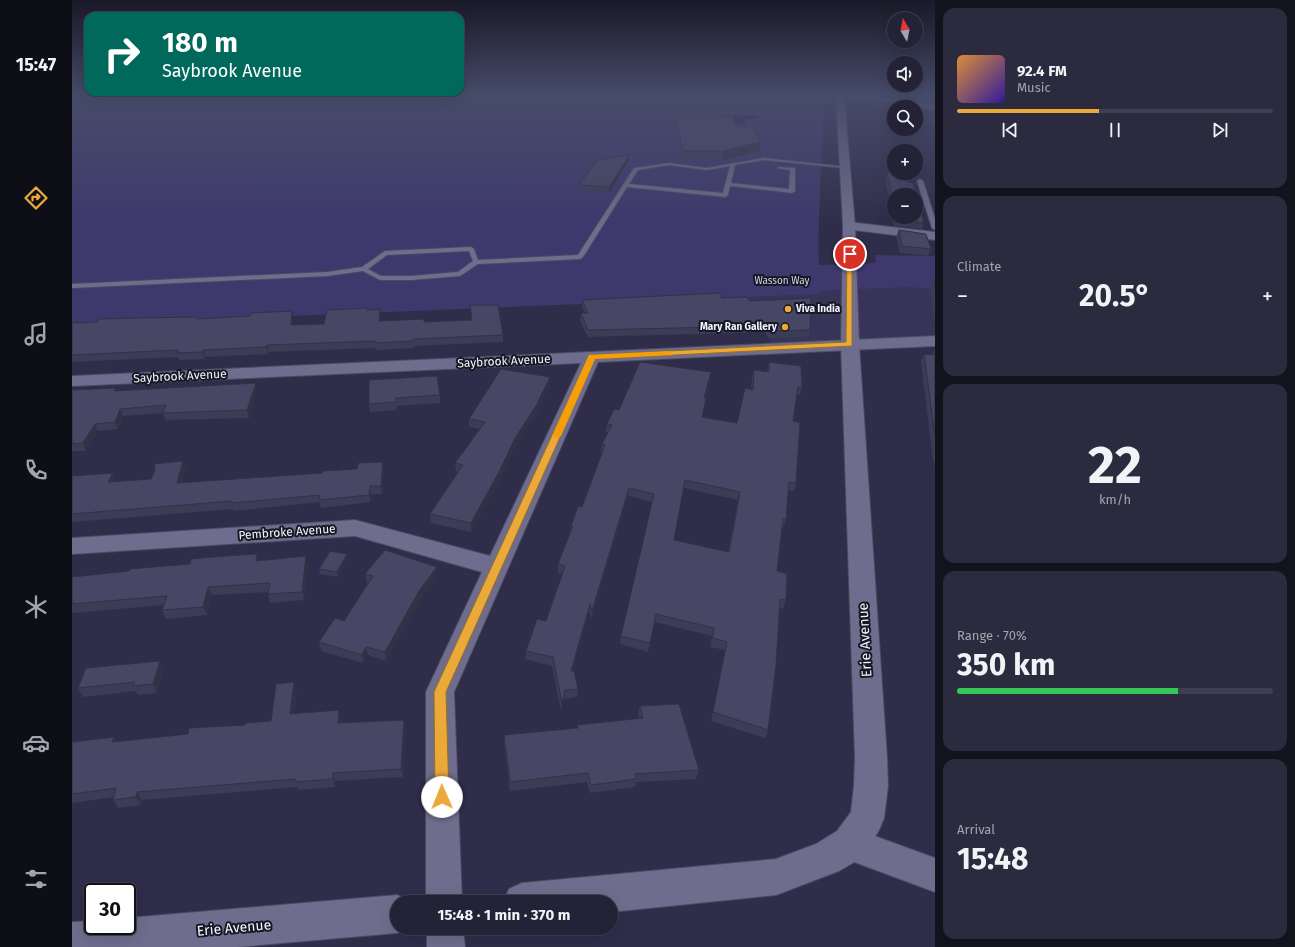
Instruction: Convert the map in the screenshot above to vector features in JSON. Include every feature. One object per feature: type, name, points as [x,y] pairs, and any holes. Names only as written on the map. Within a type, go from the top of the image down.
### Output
[{"type":"street","name":"Erie Avenue","points":[[593,895],[776,877],[826,858],[850,844],[867,818],[871,786],[871,758],[850,344],[850,254],[843,140]]},
{"type":"street","points":[[849,226],[935,236]]},
{"type":"street","name":"Saybrook Avenue","points":[[72,381],[935,341]]},
{"type":"street","points":[[444,895],[440,692],[592,357]]},
{"type":"street","name":"Pembroke Avenue","points":[[72,546],[356,528],[497,567]]},
{"type":"street","points":[[850,844],[935,875]]},
{"type":"street","name":"Erie Avenue","points":[[72,942],[390,915]]},
{"type":"street","points":[[445,935],[446,947]]},
{"type":"lane","points":[[364,269],[380,278],[411,278],[460,274],[476,262],[580,257],[636,169],[642,166],[669,164],[707,169],[764,159],[845,167]]},
{"type":"lane","points":[[742,164],[764,166]]},
{"type":"lane","points":[[626,185],[725,195],[733,165]]},
{"type":"lane","points":[[728,184],[792,191],[793,169],[771,167]]},
{"type":"lane","points":[[920,181],[935,228]]},
{"type":"lane","points":[[72,286],[326,274],[364,269],[385,253],[471,249],[476,262]]},
{"type":"shaded area","points":[[935,285],[935,341],[775,348],[756,320],[748,297],[818,294],[819,291]]},
{"type":"green space","name":"Wasson Way","points":[[72,140],[823,140],[819,223],[819,265],[876,263],[875,255],[935,256],[935,289],[909,287],[820,291],[819,294],[799,295],[72,325]]},
{"type":"building","points":[[681,140],[760,140],[761,142],[723,151],[683,151]]},
{"type":"building","points":[[629,155],[609,187],[579,185],[597,160]]},
{"type":"building","points":[[889,180],[908,180],[908,182],[913,183],[914,188],[890,188]]},
{"type":"building","points":[[899,230],[926,234],[931,249],[902,246]]},
{"type":"building","points":[[719,293],[722,298],[747,297],[750,301],[811,298],[810,330],[771,331],[767,326],[588,330],[581,313],[588,313],[582,300]]},
{"type":"building","points":[[470,305],[498,305],[503,335],[413,339],[413,341],[375,343],[375,341],[267,345],[266,347],[203,350],[202,352],[177,353],[178,350],[72,355],[72,323],[97,322],[100,319],[198,317],[197,319],[250,316],[251,313],[292,311],[291,325],[324,324],[327,310],[367,308],[367,310],[380,309],[379,321],[424,319],[424,322],[472,320]]},
{"type":"building","points":[[924,354],[935,355],[935,436]]},
{"type":"building","points":[[640,362],[711,372],[704,398],[706,398],[702,417],[737,423],[745,388],[753,390],[754,370],[769,372],[769,362],[801,366],[802,387],[798,387],[793,421],[800,423],[796,483],[789,482],[786,520],[783,519],[777,571],[787,574],[786,600],[780,599],[776,666],[768,730],[713,712],[727,642],[713,638],[714,628],[656,614],[650,643],[621,636],[654,494],[629,488],[592,611],[590,604],[571,671],[574,671],[578,689],[565,690],[562,703],[553,657],[526,651],[537,619],[546,621],[565,566],[558,564],[573,526],[571,526],[578,506],[582,507],[605,445],[602,444],[612,425],[607,424],[614,409],[619,410]],"holes":[[[685,480],[740,492],[729,552],[674,540]]]},
{"type":"building","points":[[501,369],[550,377],[536,406],[515,438],[500,470],[471,523],[430,514],[463,465],[455,463],[485,422],[469,419]]},
{"type":"building","points":[[437,376],[440,395],[396,398],[396,402],[369,404],[369,380]]},
{"type":"building","points":[[256,383],[247,410],[163,413],[166,405],[120,409],[115,422],[95,424],[83,443],[72,444],[72,390],[116,388],[114,391]]},
{"type":"building","points":[[183,461],[177,483],[322,473],[322,471],[357,469],[358,463],[383,462],[381,486],[370,486],[369,495],[319,500],[320,495],[232,503],[232,501],[72,514],[72,476],[113,473],[108,482],[151,479],[155,470],[154,464]]},
{"type":"building","points":[[385,550],[437,567],[419,591],[385,652],[366,647],[362,655],[319,642],[335,618],[344,621],[373,576],[365,574]]},
{"type":"building","points":[[330,551],[347,554],[337,572],[319,569]]},
{"type":"building","points":[[257,554],[256,561],[306,556],[302,592],[268,594],[270,583],[208,587],[203,607],[162,610],[167,596],[72,604],[72,577],[129,571],[130,569],[190,564],[191,559]]},
{"type":"building","points":[[160,661],[153,684],[133,686],[135,682],[78,688],[86,668]]},
{"type":"building","points":[[294,682],[290,714],[339,710],[338,723],[404,720],[401,769],[333,773],[333,779],[295,782],[295,779],[137,792],[136,797],[113,800],[116,788],[72,794],[72,742],[114,737],[112,742],[188,734],[189,728],[245,725],[245,723],[271,721],[276,684]]},
{"type":"building","points":[[679,704],[699,770],[635,774],[636,779],[591,785],[588,773],[510,782],[504,735],[578,728],[577,725],[643,718],[640,706]]},
{"type":"slow traffic","points":[[556,436],[592,357],[670,353]]},
{"type":"place","name":"Viva India","points":[[788,309]]},
{"type":"place","name":"Mary Ran Gallery","points":[[785,327]]},
{"type":"route","points":[[442,797],[440,692],[592,357],[850,344],[850,254]]}]
